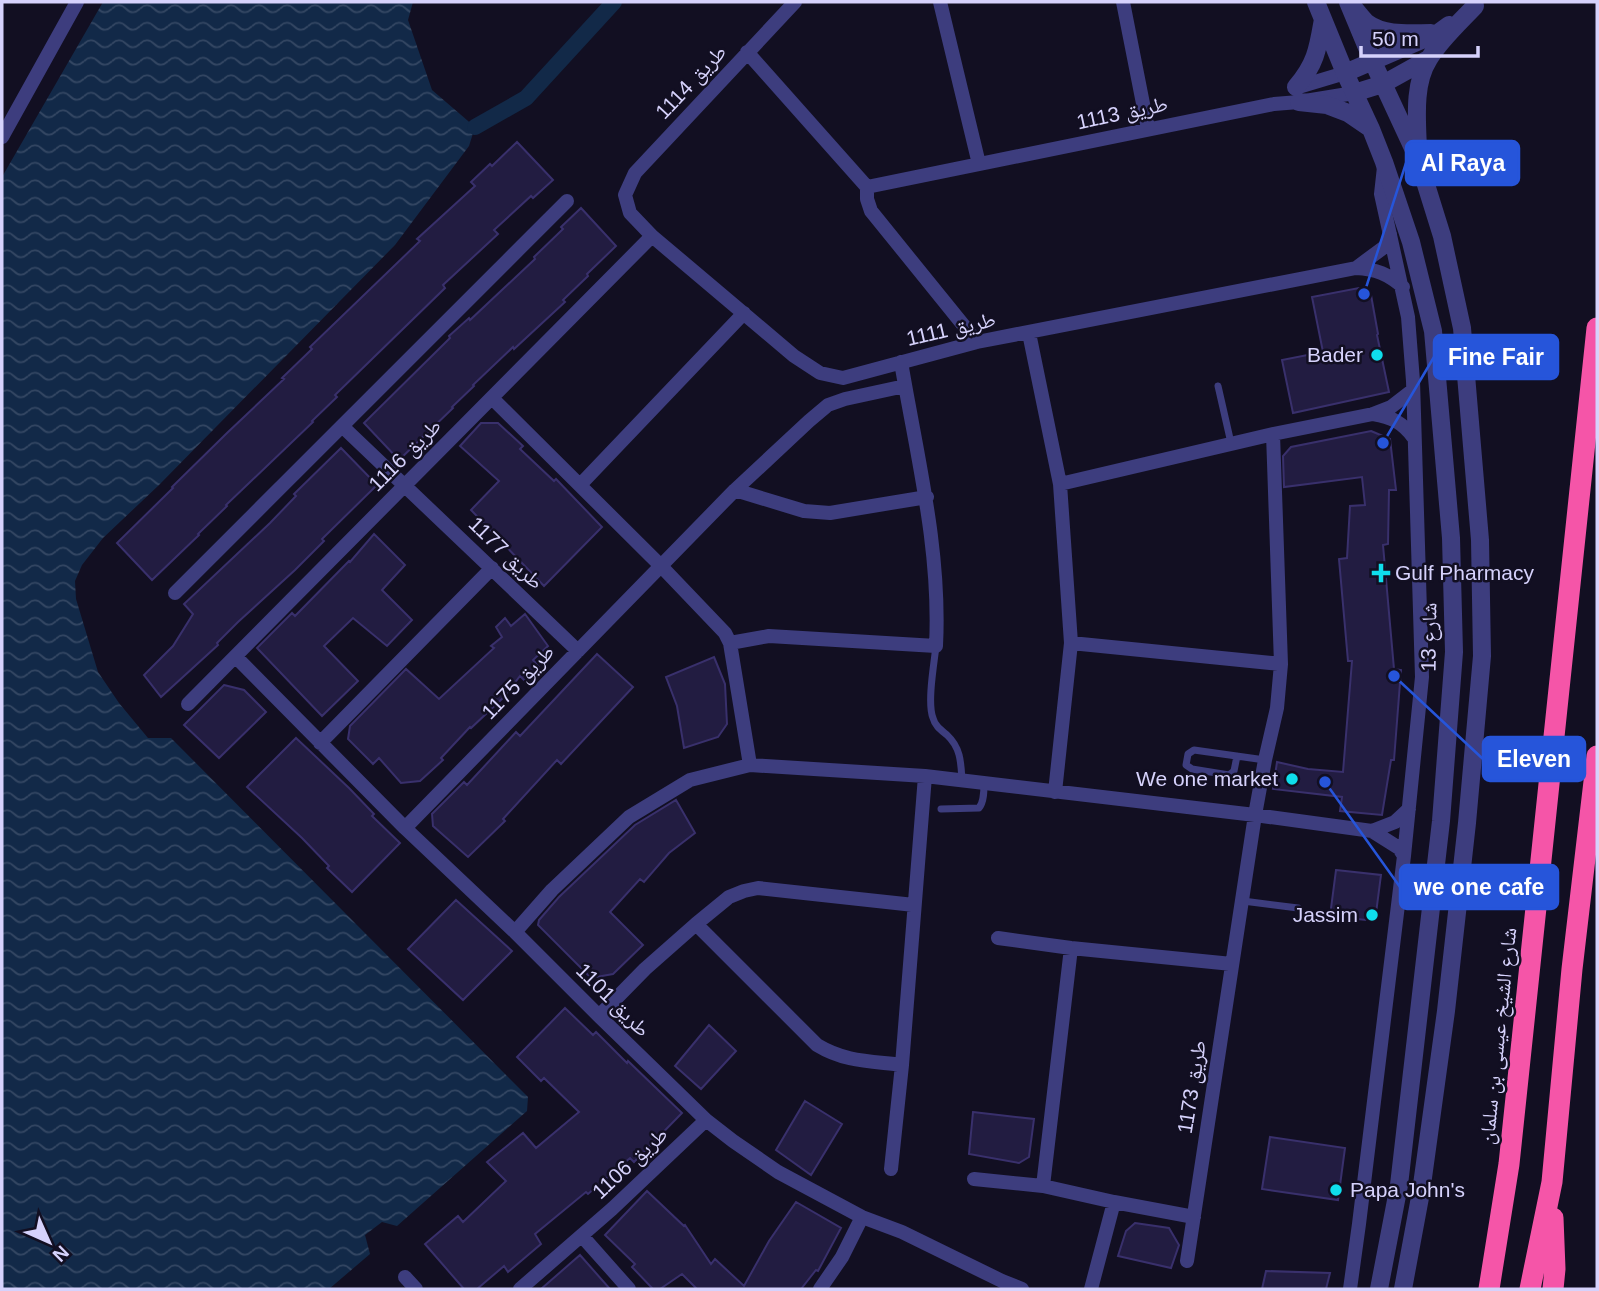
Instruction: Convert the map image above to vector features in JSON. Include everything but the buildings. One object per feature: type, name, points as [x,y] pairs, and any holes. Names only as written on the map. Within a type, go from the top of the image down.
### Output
[{"type":"highway","name":"شارع الشيخ عيسى بن سلمان","points":[[1489,1289],[1509,1164],[1597,328]]},
{"type":"highway","points":[[1530,1289],[1552,1182],[1572,969],[1597,756]]},
{"type":"highway","points":[[1477,1289],[1509,1164]]},
{"type":"highway","points":[[1552,1182],[1555,1269],[1553,1289]]},
{"type":"street","points":[[2,136],[7,112],[77,2]]},
{"type":"street","name":"طريق 1114","points":[[625,195],[635,173],[795,2]]},
{"type":"street","points":[[940,2],[979,164]]},
{"type":"street","points":[[1123,2],[1148,130]]},
{"type":"street","name":"شارع 13","points":[[1316,2],[1371,129],[1411,242],[1433,331],[1451,538],[1454,652],[1441,821],[1399,1185],[1379,1289]]},
{"type":"street","points":[[1348,2],[1368,24],[1382,30],[1397,33],[1438,33]]},
{"type":"street","points":[[1348,2],[1418,159],[1442,236],[1462,328],[1480,540],[1482,656],[1467,823],[1446,1011],[1421,1192],[1403,1289]]},
{"type":"street","points":[[1345,73],[1438,33],[1478,4]]},
{"type":"street","points":[[1354,93],[1383,84],[1428,59],[1478,4]]},
{"type":"street","points":[[1323,19],[1317,51],[1298,94],[1348,113],[1371,129]]},
{"type":"street","points":[[747,52],[867,187],[867,199],[872,211],[977,342]]},
{"type":"street","points":[[1418,159],[1419,83],[1428,59]]},
{"type":"street","name":"طريق 1113","points":[[867,187],[1274,104],[1345,73]]},
{"type":"street","name":"طريق 1113","points":[[1298,94],[1354,93]]},
{"type":"street","points":[[1350,1289],[1404,856],[1422,677],[1413,390],[1408,317],[1381,194],[1384,162]]},
{"type":"street","name":"طريق 1111","points":[[625,195],[630,214],[652,236],[794,356],[821,373],[843,378],[977,342],[1356,268],[1373,269],[1391,276],[1403,287]]},
{"type":"street","points":[[175,593],[567,201]]},
{"type":"street","name":"طريق 1111","points":[[1356,268],[1387,245],[1390,234]]},
{"type":"street","name":"طريق 1116","points":[[188,704],[652,236]]},
{"type":"street","points":[[580,485],[744,313]]},
{"type":"street","points":[[1029,333],[1060,484],[1071,643],[1055,792]]},
{"type":"street","points":[[730,643],[769,636],[936,646],[936,578],[927,497],[901,362]]},
{"type":"street","name":"طريق 1175","points":[[405,828],[734,490],[809,421],[828,405],[905,386]]},
{"type":"street","points":[[1060,484],[1231,443],[1373,414],[1391,407],[1413,390]]},
{"type":"street","points":[[492,398],[725,633],[730,643],[750,765]]},
{"type":"street","points":[[1373,414],[1397,421],[1414,438]]},
{"type":"street","name":"طريق 1177","points":[[342,426],[578,651]]},
{"type":"street","name":"طريق 1173","points":[[1187,1262],[1255,815],[1277,708],[1281,664],[1273,434]]},
{"type":"street","points":[[734,490],[804,511],[830,513],[927,497]]},
{"type":"street","points":[[320,743],[492,568]]},
{"type":"street","points":[[1071,643],[1281,664]]},
{"type":"street","name":"طريق 1101","points":[[236,657],[405,828],[706,1120],[733,1142],[778,1172],[862,1217],[902,1232],[1000,1285],[1022,1289]]},
{"type":"street","points":[[515,932],[552,890],[629,817],[690,780],[750,765],[925,776],[1372,831],[1399,848],[1404,856]]},
{"type":"street","points":[[891,1169],[925,776]]},
{"type":"street","points":[[1372,831],[1395,822],[1409,809]]},
{"type":"street","points":[[599,1016],[645,969],[696,924],[729,897],[744,891],[758,888],[915,905]]},
{"type":"street","points":[[696,924],[817,1045],[845,1058],[902,1065]]},
{"type":"street","points":[[998,938],[1232,964]]},
{"type":"street","points":[[1043,1186],[1072,948]]},
{"type":"street","name":"طريق 1106","points":[[520,1289],[582,1236],[706,1120]]},
{"type":"street","points":[[974,1179],[1043,1186],[1194,1217]]},
{"type":"street","points":[[1091,1289],[1114,1202]]},
{"type":"street","points":[[820,1289],[842,1257],[862,1217]]},
{"type":"street","points":[[582,1236],[629,1289]]},
{"type":"street","points":[[405,1277],[416,1289]]},
{"type":"lane","points":[[1219,386],[1231,443]]},
{"type":"lane","points":[[936,646],[931,712],[936,724],[957,748],[962,780]]},
{"type":"lane","points":[[1237,756],[1234,771],[1229,775],[1192,769],[1186,765],[1188,754],[1194,750],[1237,756],[1265,760]]},
{"type":"lane","points":[[941,809],[979,808],[985,783]]},
{"type":"lane","points":[[1242,901],[1298,908]]},
{"type":"water","points":[[103,2],[413,2],[408,20],[432,90],[475,127],[469,146],[395,245],[159,485],[103,538],[82,565],[75,581],[76,599],[98,672],[148,738],[171,738],[528,1097],[527,1111],[397,1226],[382,1222],[365,1235],[370,1254],[329,1289],[2,1289],[2,177]]},
{"type":"waterway","points":[[475,127],[526,98],[614,2]]},
{"type":"place","name":"Al Raya","points":[[1364,294]]},
{"type":"place","name":"Bader","points":[[1377,355]]},
{"type":"place","name":"Fine Fair","points":[[1383,443]]},
{"type":"place","name":"Gulf Pharmacy","points":[[1381,573]]},
{"type":"place","name":"Eleven","points":[[1394,676]]},
{"type":"place","name":"We one market","points":[[1292,779]]},
{"type":"place","name":"we one cafe","points":[[1325,782]]},
{"type":"place","name":"Jassim","points":[[1372,915]]},
{"type":"place","name":"Papa John's","points":[[1336,1190]]}]
